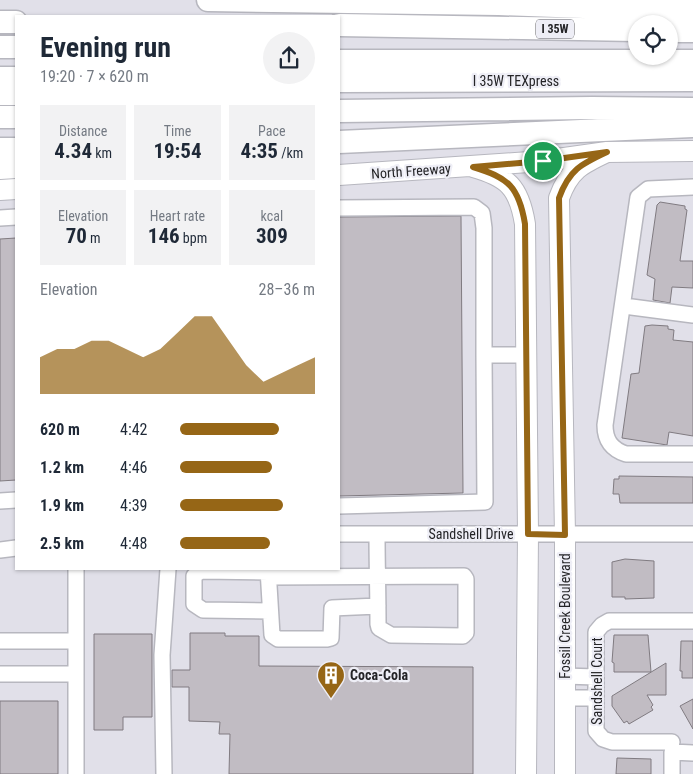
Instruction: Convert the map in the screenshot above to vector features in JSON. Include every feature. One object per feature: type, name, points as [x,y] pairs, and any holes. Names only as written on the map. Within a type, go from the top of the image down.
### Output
[{"type":"highway","points":[[208,0],[499,4],[693,11]]},
{"type":"highway","points":[[0,22],[15,22]]},
{"type":"highway","name":"I 35W","points":[[340,25],[628,30]]},
{"type":"highway","points":[[678,31],[693,31]]},
{"type":"highway","points":[[0,47],[15,47]]},
{"type":"highway","points":[[340,51],[393,52],[411,60]]},
{"type":"highway","name":"I 35W TEXpress","points":[[340,61],[693,61]]},
{"type":"highway","points":[[0,62],[15,62]]},
{"type":"highway","points":[[0,78],[15,78]]},
{"type":"highway","name":"I 35W TEXpress","points":[[340,81],[693,80]]},
{"type":"highway","points":[[340,90],[395,88],[424,81]]},
{"type":"highway","points":[[0,94],[15,94]]},
{"type":"highway","points":[[340,111],[592,108],[693,110]]},
{"type":"highway","points":[[0,117],[15,117]]},
{"type":"highway","points":[[340,142],[693,126]]},
{"type":"highway","points":[[0,149],[15,149]]},
{"type":"highway","points":[[0,168],[15,168]]},
{"type":"main road","name":"North Freeway","points":[[340,175],[543,161],[607,152],[693,151]]},
{"type":"main road","name":"Fossil Creek Boulevard","points":[[565,774],[565,535],[559,198],[565,182],[577,168],[607,152]]},
{"type":"main road","points":[[473,167],[495,173],[509,183],[516,192],[522,207],[525,224],[528,534],[526,774]]},
{"type":"main road","points":[[0,190],[15,189]]},
{"type":"street","points":[[693,187],[648,189],[638,197],[605,435],[609,443],[618,451],[626,454],[693,454]]},
{"type":"street","points":[[340,208],[474,207],[482,213],[484,228],[485,502],[340,506]]},
{"type":"street","points":[[0,218],[15,217]]},
{"type":"street","points":[[624,306],[693,315]]},
{"type":"street","points":[[484,355],[526,355]]},
{"type":"street","points":[[0,501],[15,500]]},
{"type":"street","name":"Sandshell Drive","points":[[340,534],[693,534]]},
{"type":"street","points":[[269,611],[204,610],[194,604],[194,576],[200,571],[377,576],[464,576],[466,579],[466,632],[463,636],[392,635],[379,628],[377,576],[377,534]]},
{"type":"street","points":[[0,550],[15,548]]},
{"type":"street","points":[[76,570],[76,774]]},
{"type":"street","points":[[164,774],[162,655],[168,570]]},
{"type":"street","points":[[268,572],[272,635],[278,639],[331,638],[333,631],[332,608],[378,606]]},
{"type":"street","name":"Sandshell Court","points":[[693,621],[609,621],[596,632],[596,731],[603,739],[612,742],[672,747],[693,753]]},
{"type":"street","points":[[0,641],[75,641]]},
{"type":"street","points":[[564,676],[596,670]]},
{"type":"street","points":[[0,674],[76,674]]},
{"type":"street","points":[[564,698],[596,704]]},
{"type":"street","points":[[672,747],[672,774]]},
{"type":"building","points":[[660,202],[685,206],[687,210],[680,261],[693,261],[693,288],[672,287],[670,303],[653,300],[655,279],[647,275],[657,205]]},
{"type":"building","points":[[461,216],[463,493],[340,496],[340,217]]},
{"type":"building","points":[[15,238],[15,480],[0,481],[0,239]]},
{"type":"building","points":[[645,326],[668,326],[668,329],[674,330],[673,340],[693,342],[693,436],[669,432],[667,445],[622,438],[631,374],[639,373]]},
{"type":"building","points":[[619,476],[693,477],[693,503],[620,503],[619,494],[613,494],[614,479],[619,479]]},
{"type":"building","points":[[625,559],[654,561],[654,598],[625,599],[625,597],[612,597],[612,562]]},
{"type":"building","name":"Coca-Cola","points":[[190,633],[225,633],[225,636],[259,636],[259,666],[473,667],[473,774],[229,774],[230,734],[219,734],[220,722],[189,721],[189,687],[172,687],[172,670],[190,670]]},
{"type":"building","points":[[94,634],[152,634],[152,717],[123,717],[123,730],[94,730]]},
{"type":"building","points":[[614,635],[648,635],[651,672],[614,672],[614,663],[612,662]]},
{"type":"building","points":[[681,641],[693,641],[693,678],[682,678],[682,671],[680,671]]},
{"type":"building","points":[[666,663],[666,695],[647,695],[653,705],[651,707],[653,710],[629,724],[627,721],[624,723],[612,706],[612,696]]},
{"type":"building","points":[[693,699],[693,729],[680,706]]},
{"type":"building","points":[[0,701],[58,701],[58,774],[0,774]]},
{"type":"building","points":[[617,758],[651,759],[651,774],[616,774]]},
{"type":"place","name":"Coca-Cola","points":[[331,699]]},
{"type":"route","points":[[607,152],[581,164],[565,182],[559,198],[565,535],[528,534],[525,224],[522,207],[516,192],[509,183],[495,173],[473,167],[543,161],[607,152]]}]
